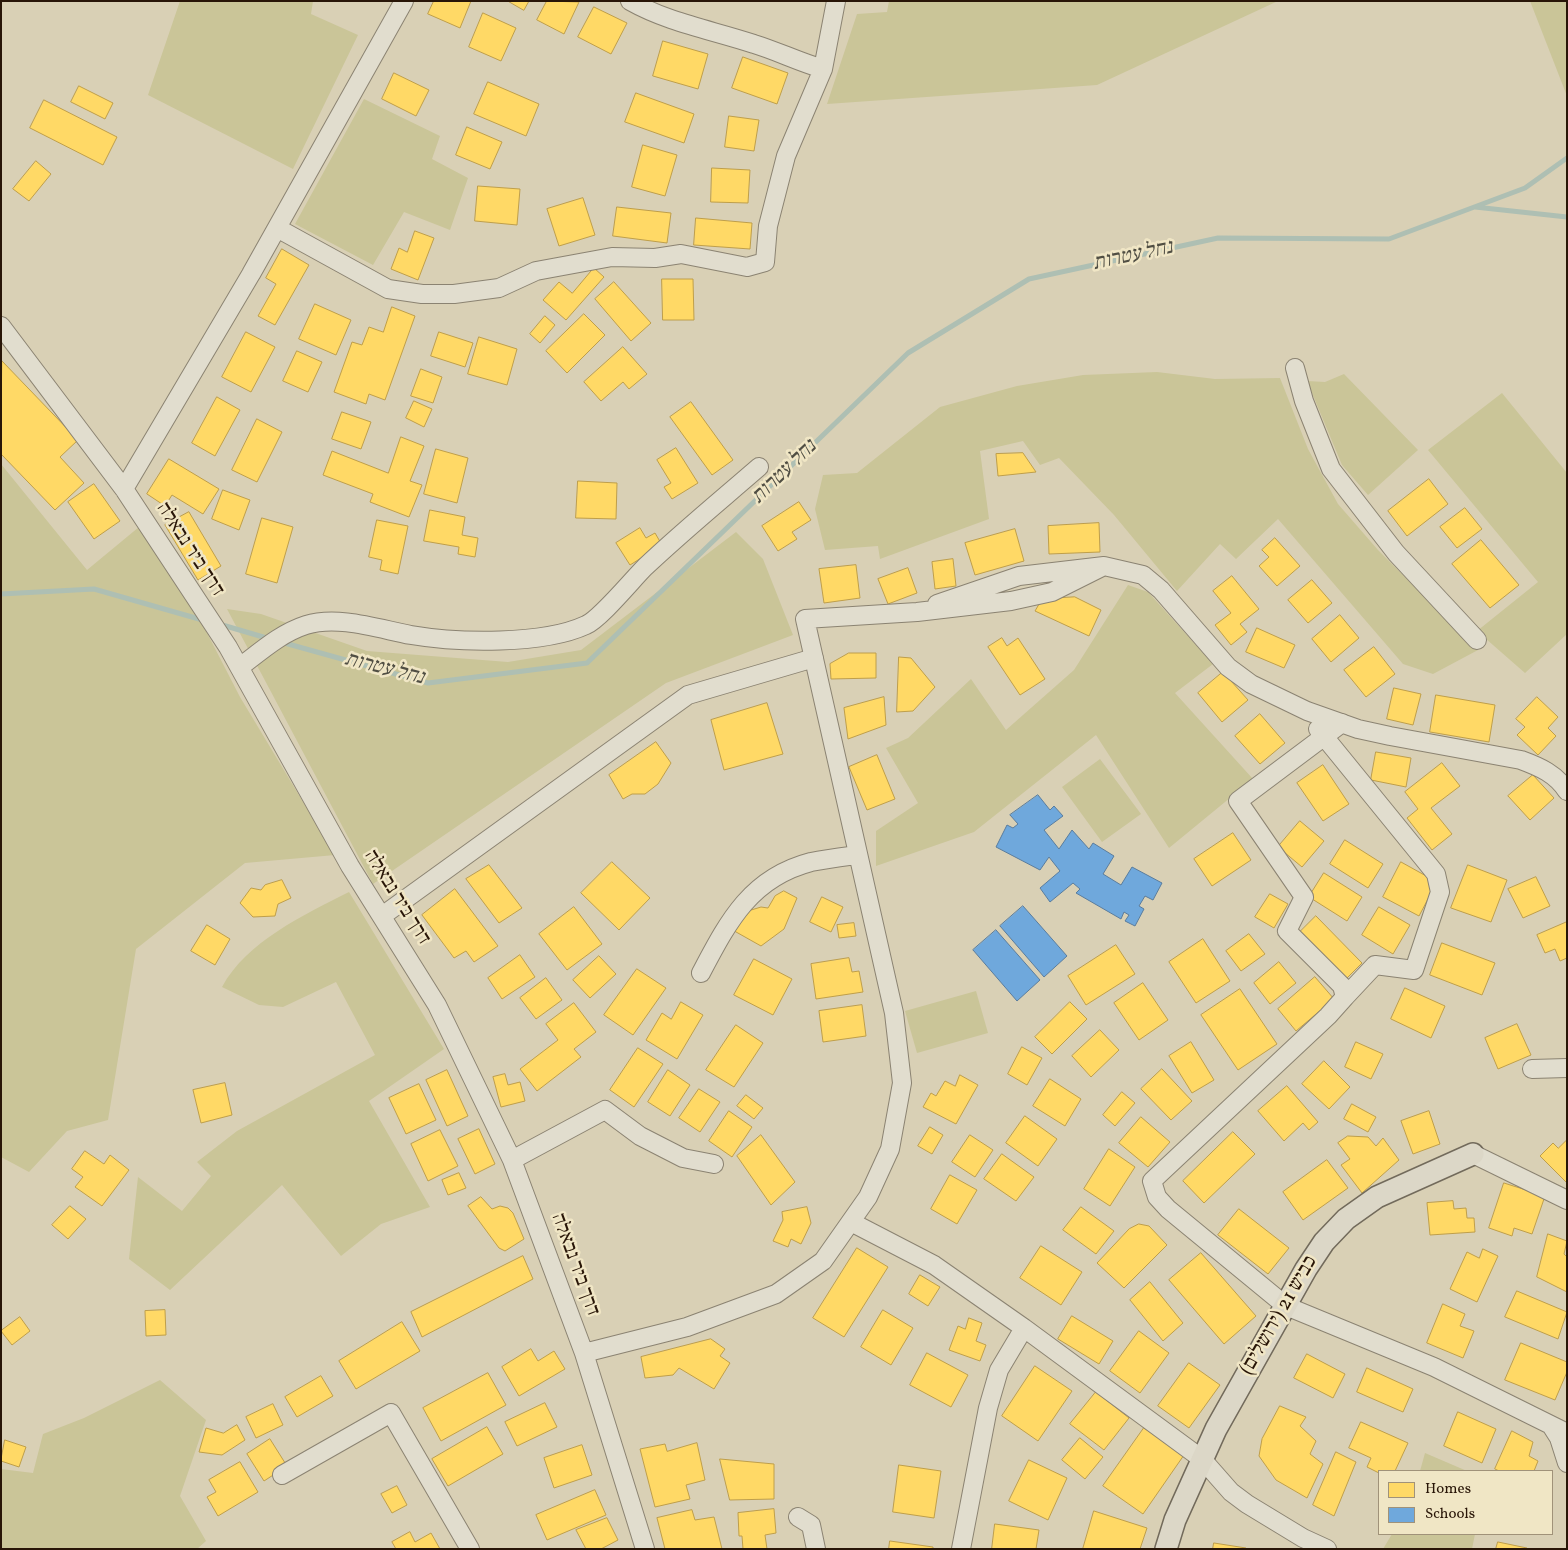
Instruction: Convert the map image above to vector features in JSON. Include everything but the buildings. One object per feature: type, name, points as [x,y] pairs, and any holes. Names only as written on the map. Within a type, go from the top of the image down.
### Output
[{"type":"main road","name":"כביש 21 (ירושלים)","points":[[1166,1549],[1175,1520],[1202,1459],[1236,1392],[1306,1269],[1324,1242],[1346,1220],[1377,1197],[1473,1154]]},
{"type":"street","points":[[124,489],[277,228],[404,1]]},
{"type":"street","points":[[630,1],[656,14],[697,29],[755,44],[793,60],[823,68]]},
{"type":"street","points":[[277,228],[388,289],[422,294],[454,294],[499,288],[536,271],[612,257],[655,258],[681,254],[747,267],[764,262],[768,226],[786,156],[823,68],[836,1]]},
{"type":"street","name":"דרך ביר נבאלה","points":[[1,326],[124,489],[240,667],[346,857],[437,1004],[512,1160],[584,1353],[645,1549]]},
{"type":"street","points":[[1295,368],[1304,400],[1332,469],[1396,553],[1477,640]]},
{"type":"street","points":[[240,667],[285,633],[308,624],[329,621],[417,636],[467,639],[552,636],[588,625],[645,567],[759,467]]},
{"type":"street","points":[[917,612],[1019,576],[1104,566],[1143,575],[1161,590],[1228,667],[1251,684],[1307,711],[1342,723],[1390,736],[1521,760],[1539,766],[1560,781],[1567,791]]},
{"type":"street","points":[[584,1353],[687,1327],[776,1294],[823,1262],[868,1197],[890,1149],[902,1083],[894,1013],[805,619],[976,607],[1052,592],[1104,566]]},
{"type":"street","points":[[382,916],[688,695],[814,658]]},
{"type":"street","points":[[1307,711],[1323,737],[1436,874],[1440,892],[1414,970],[1375,965],[1328,1016],[1152,1181],[1157,1196],[1168,1210],[1286,1306],[1434,1367],[1559,1430],[1559,1438],[1567,1463]]},
{"type":"street","points":[[1342,723],[1238,801],[1304,897],[1287,931],[1342,986],[1345,997]]},
{"type":"street","points":[[701,973],[726,927],[748,897],[774,876],[810,863],[857,854]]},
{"type":"street","points":[[1532,1069],[1567,1068]]},
{"type":"street","points":[[512,1160],[605,1110],[640,1136],[683,1158],[714,1164]]},
{"type":"street","points":[[1473,1154],[1567,1200]]},
{"type":"street","points":[[851,1222],[934,1265],[1024,1328],[1202,1459],[1231,1492],[1247,1504],[1303,1538],[1326,1549]]},
{"type":"street","points":[[961,1549],[988,1408],[1000,1370],[1024,1328]]},
{"type":"street","points":[[282,1475],[392,1413],[470,1549]]},
{"type":"street","points":[[798,1517],[811,1524],[816,1549]]},
{"type":"shaded area","points":[[180,1],[313,1],[311,14],[358,35],[293,169],[148,95]]},
{"type":"shaded area","points":[[889,1],[1278,1],[1097,85],[827,104],[857,14],[887,12]]},
{"type":"shaded area","points":[[1530,1],[1567,1],[1567,96]]},
{"type":"shaded area","points":[[364,99],[440,136],[432,159],[468,178],[450,230],[404,212],[373,265],[295,224]]},
{"type":"shaded area","points":[[1157,372],[1215,379],[1280,378],[1308,449],[1338,504],[1378,550],[1478,650],[1433,674],[1403,664],[1278,519],[1236,559],[1220,544],[1177,591],[1114,515],[1059,458],[1040,465],[1023,441],[980,451],[989,519],[880,559],[878,546],[825,550],[815,509],[823,475],[857,473],[940,407],[1017,386],[1083,375]]},
{"type":"shaded area","points":[[1344,374],[1418,450],[1368,495],[1342,465],[1307,381],[1325,382]]},
{"type":"shaded area","points":[[1502,393],[1567,473],[1567,634],[1525,673],[1477,631],[1538,582],[1428,450]]},
{"type":"shaded area","points":[[1,464],[87,570],[139,527],[189,598],[240,697],[335,855],[245,863],[136,949],[108,1120],[67,1131],[29,1172],[1,1157]]},
{"type":"shaded area","points":[[736,532],[763,559],[793,635],[666,683],[373,884],[227,609],[261,614],[367,651],[508,662],[581,650]]},
{"type":"shaded area","points":[[1128,585],[1148,592],[1213,664],[1175,693],[1253,779],[1169,848],[1096,735],[974,832],[876,866],[876,831],[918,803],[886,748],[908,738],[971,679],[1006,730],[1074,670]]},
{"type":"shaded area","points":[[1100,759],[1141,814],[1102,842],[1062,787]]},
{"type":"shaded area","points":[[349,892],[444,1049],[369,1101],[430,1207],[381,1224],[341,1256],[282,1185],[170,1290],[129,1259],[138,1177],[182,1211],[211,1176],[197,1162],[237,1131],[375,1055],[336,982],[283,1007],[259,1005],[222,987],[246,956],[261,943],[296,920]]},
{"type":"shaded area","points":[[976,991],[988,1033],[917,1053],[905,1011]]},
{"type":"shaded area","points":[[160,1380],[206,1420],[180,1496],[206,1541],[197,1549],[1,1549],[1,1469],[33,1473],[43,1434],[84,1418]]},
{"type":"shaded area","points":[[1425,1453],[1465,1470],[1420,1470]]},
{"type":"shaded area","points":[[1391,1535],[1475,1535],[1472,1549],[1383,1549]]},
{"type":"waterway","name":"נחל עטרות","points":[[281,642],[428,683],[587,663],[908,353],[1029,279],[1218,238],[1389,239],[1525,188],[1567,158]]},
{"type":"waterway","points":[[1475,207],[1567,217]]},
{"type":"waterway","name":"נחל עטרות","points":[[1,594],[94,589],[206,621]]},
{"type":"waterway","name":"נחל עטרות","points":[[219,624],[270,639]]}]
